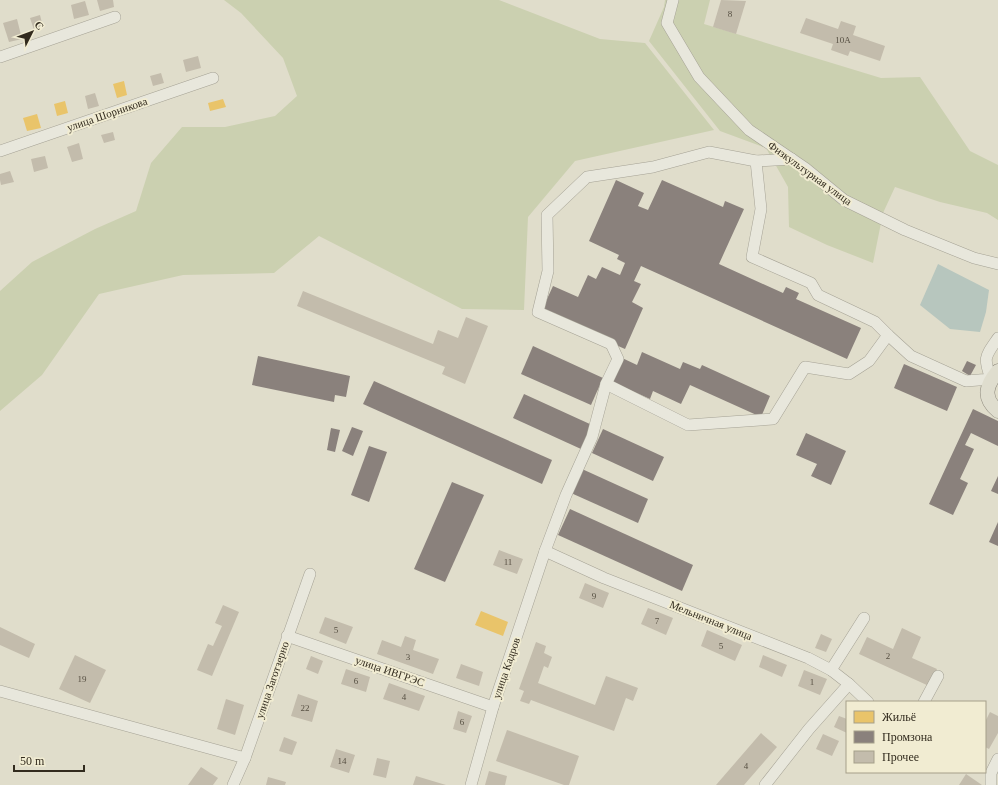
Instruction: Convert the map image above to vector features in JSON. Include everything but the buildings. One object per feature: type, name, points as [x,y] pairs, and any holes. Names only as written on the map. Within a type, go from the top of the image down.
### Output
[{"type":"main road","points":[[994,375],[988,387],[987,394],[990,403],[998,411]]},
{"type":"street","name":"Физкультурная улица","points":[[673,0],[667,23],[699,77],[749,130],[792,158],[844,200],[905,230],[974,258],[998,264]]},
{"type":"street","points":[[0,57],[115,17]]},
{"type":"street","name":"улица Шорникова","points":[[0,151],[213,78]]},
{"type":"street","name":"улица Кадров","points":[[471,785],[493,706],[545,551],[566,495],[592,437],[606,384],[618,359],[611,344],[538,312],[548,271],[547,215],[587,177],[653,167],[709,152],[756,160]]},
{"type":"street","points":[[792,158],[756,160],[761,209],[752,257],[811,283],[818,295],[875,322],[911,356],[966,381],[994,375],[987,367],[986,356],[998,338]]},
{"type":"street","points":[[606,384],[688,425],[773,419],[805,367],[849,374],[869,361],[888,335]]},
{"type":"street","name":"Мельничная улица","points":[[545,551],[604,578],[808,658],[831,670],[867,701]]},
{"type":"street","name":"улица Заготзерно","points":[[232,785],[245,758],[310,574]]},
{"type":"street","points":[[831,670],[864,618]]},
{"type":"street","name":"улица ИВГРЭС","points":[[287,636],[493,706]]},
{"type":"street","points":[[925,701],[938,676]]},
{"type":"street","points":[[765,785],[810,729],[849,684]]},
{"type":"street","points":[[0,692],[245,758]]},
{"type":"street","points":[[991,785],[988,772],[998,759]]},
{"type":"green space","points":[[224,0],[499,0],[600,39],[645,43],[714,130],[575,161],[528,217],[524,310],[462,309],[319,236],[274,273],[183,275],[99,294],[42,375],[0,411],[0,291],[32,262],[95,229],[136,211],[151,163],[182,127],[225,127],[275,116],[297,96],[283,58],[241,13]]},
{"type":"green space","points":[[665,0],[710,0],[704,24],[881,78],[920,77],[970,151],[998,165],[998,220],[987,213],[940,202],[895,187],[883,213],[873,263],[827,245],[789,227],[788,187],[766,148],[720,131],[649,41],[664,7]]},
{"type":"shaded area","points":[[938,264],[989,290],[986,312],[980,332],[950,329],[920,305]]}]
